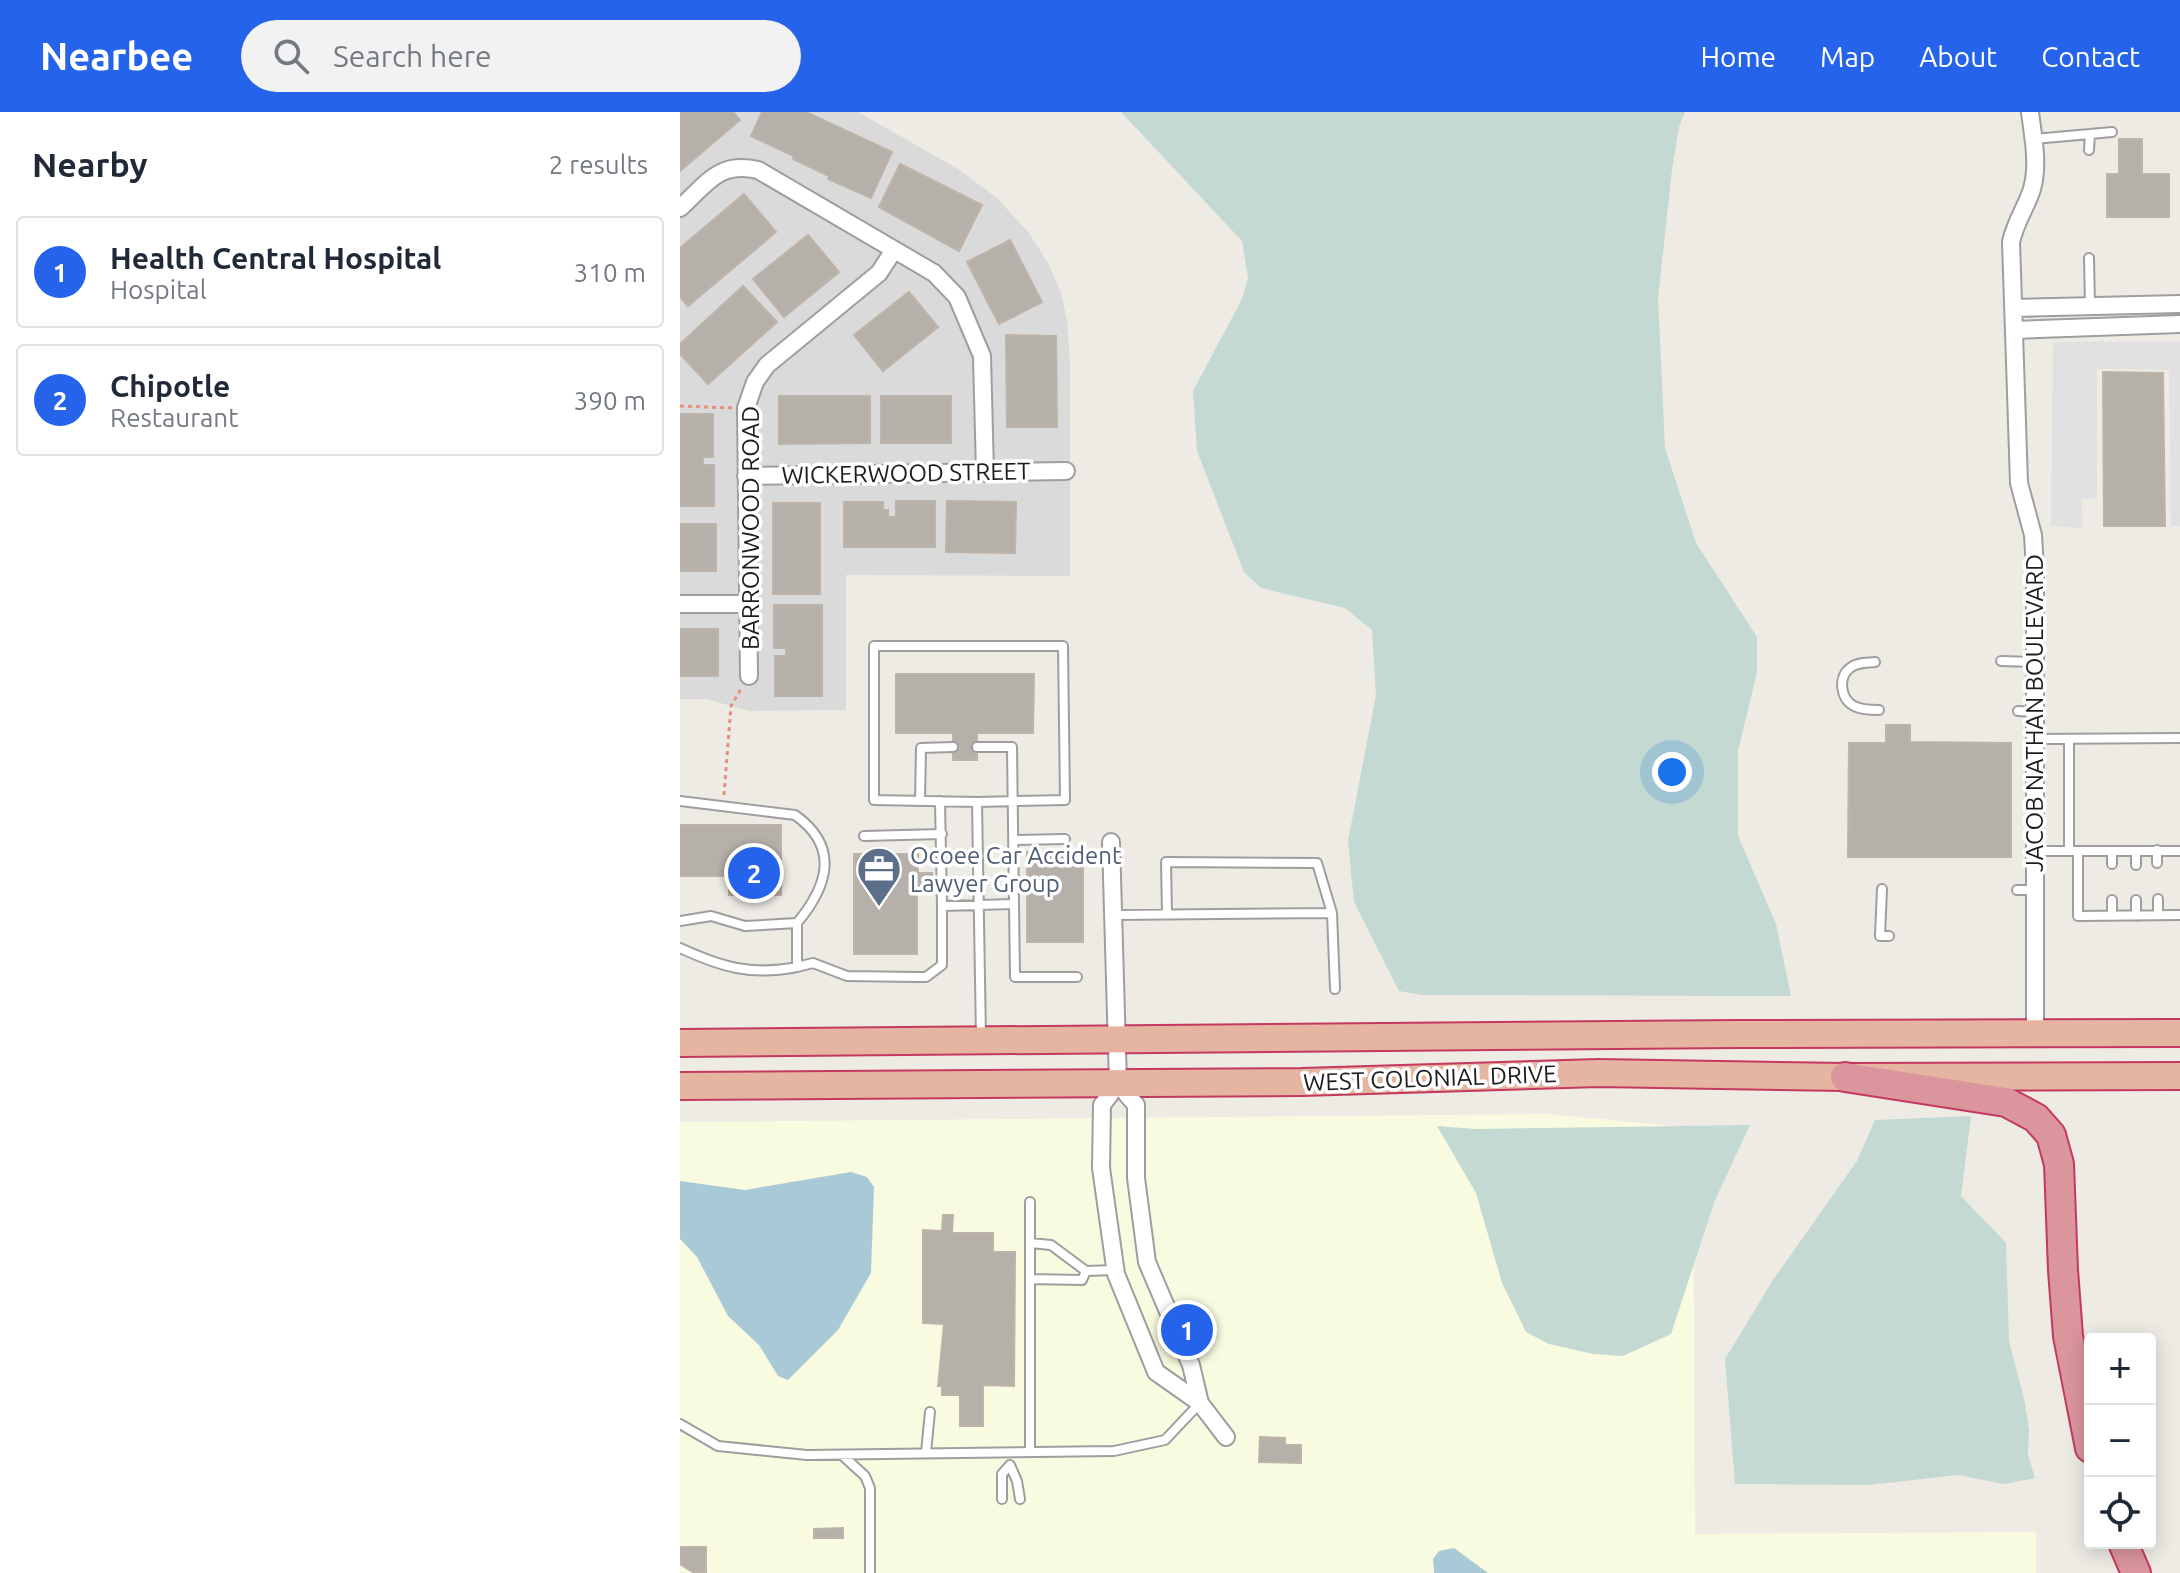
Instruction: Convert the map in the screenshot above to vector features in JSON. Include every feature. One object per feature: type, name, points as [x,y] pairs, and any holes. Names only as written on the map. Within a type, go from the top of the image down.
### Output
[{"type":"highway","name":"WEST COLONIAL DRIVE","points":[[680,1043],[2180,1033]]},
{"type":"highway","name":"WEST COLONIAL DRIVE","points":[[680,1086],[1367,1081],[1542,1074],[2180,1076]]},
{"type":"highway","points":[[1845,1077],[2006,1102],[2036,1118],[2051,1135],[2059,1164],[2063,1279],[2070,1347],[2084,1418]]},
{"type":"highway","points":[[2126,1549],[2136,1573]]},
{"type":"street","name":"JACOB NATHAN BOULEVARD","points":[[2030,112],[2035,166],[2032,190],[2015,222],[2011,242],[2019,483],[2033,535],[2035,662],[2026,712],[2035,739],[2035,1032]]},
{"type":"street","points":[[680,208],[723,170],[740,166],[758,170],[934,273],[957,297],[982,356],[985,473]]},
{"type":"street","name":"BARRONWOOD ROAD","points":[[749,676],[746,408],[755,382],[767,365],[879,273],[894,250]]},
{"type":"street","points":[[2014,308],[2180,304]]},
{"type":"street","points":[[2014,330],[2180,324]]},
{"type":"street","name":"WICKERWOOD STREET","points":[[746,476],[1066,471]]},
{"type":"street","points":[[680,604],[748,604]]},
{"type":"street","points":[[1111,842],[1118,1084],[1102,1105],[1101,1168],[1115,1270],[1156,1372],[1200,1403],[1226,1437]]},
{"type":"street","points":[[1118,1084],[1136,1105],[1136,1178],[1147,1262],[1191,1365],[1200,1403]]},
{"type":"lane","points":[[2033,139],[2112,132]]},
{"type":"lane","points":[[2089,150],[2090,134]]},
{"type":"lane","points":[[2089,258],[2090,306]]},
{"type":"lane","points":[[874,646],[1063,646],[1065,800],[940,801],[874,800],[874,646]]},
{"type":"lane","points":[[2001,661],[2035,662]]},
{"type":"lane","points":[[1875,662],[1850,668],[1842,690],[1854,707],[1879,710]]},
{"type":"lane","points":[[2035,739],[2180,738]]},
{"type":"lane","points":[[2069,739],[2078,916],[2180,915]]},
{"type":"lane","points":[[920,801],[921,748],[953,747]]},
{"type":"lane","points":[[977,747],[1012,747],[1015,977],[1077,977]]},
{"type":"lane","points":[[680,801],[795,815],[820,843],[826,867],[824,878],[819,892],[797,923],[797,967]]},
{"type":"lane","points":[[680,948],[731,969],[774,971],[813,963],[847,976],[926,977],[942,965],[940,801]]},
{"type":"lane","points":[[977,802],[981,1039]]},
{"type":"lane","points":[[864,836],[942,834]]},
{"type":"lane","points":[[1014,840],[1065,839]]},
{"type":"lane","points":[[2157,850],[2157,863]]},
{"type":"lane","points":[[2035,851],[2180,851]]},
{"type":"lane","points":[[2112,851],[2112,864]]},
{"type":"lane","points":[[2136,851],[2136,865]]},
{"type":"lane","points":[[1167,914],[1166,862],[1317,863],[1332,913],[1335,989]]},
{"type":"lane","points":[[1882,889],[1880,936],[1889,936]]},
{"type":"lane","points":[[2017,890],[2035,890]]},
{"type":"lane","points":[[2158,899],[2158,915]]},
{"type":"lane","points":[[2112,900],[2112,916]]},
{"type":"lane","points":[[2136,900],[2136,916]]},
{"type":"lane","points":[[942,906],[1014,904]]},
{"type":"lane","points":[[1114,915],[1332,913]]},
{"type":"lane","points":[[680,921],[711,916],[745,926],[797,923]]},
{"type":"lane","points":[[1030,1202],[1030,1451]]},
{"type":"lane","points":[[1030,1243],[1051,1245],[1086,1271],[1115,1270]]},
{"type":"lane","points":[[1030,1279],[1082,1280],[1086,1271]]},
{"type":"lane","points":[[680,1424],[718,1446],[807,1455],[1114,1451],[1165,1440],[1200,1403]]},
{"type":"lane","points":[[926,1452],[930,1412]]},
{"type":"lane","points":[[1002,1499],[1002,1474],[1010,1465],[1013,1451]]},
{"type":"lane","points":[[841,1455],[865,1476],[870,1488],[870,1573]]},
{"type":"lane","points":[[1010,1465],[1020,1499]]},
{"type":"path","points":[[680,406],[746,408]]},
{"type":"path","points":[[723,806],[731,706],[749,676]]},
{"type":"shaded area","points":[[680,112],[858,112],[958,169],[997,198],[1029,233],[1061,292],[1070,363],[1070,576],[846,575],[846,710],[749,711],[706,699],[680,699]]},
{"type":"shaded area","points":[[1121,112],[1685,112],[1679,127],[1672,170],[1658,298],[1665,448],[1696,543],[1757,637],[1757,672],[1738,751],[1738,836],[1776,924],[1791,996],[1422,995],[1399,991],[1354,902],[1348,841],[1376,695],[1372,630],[1345,608],[1261,588],[1244,572],[1197,451],[1193,391],[1242,299],[1248,278],[1242,241]]},
{"type":"shaded area","points":[[2180,341],[2180,526],[2171,526],[2169,370],[2097,369],[2097,499],[2081,499],[2083,528],[2051,526],[2053,342]]},
{"type":"shaded area","points":[[1548,1114],[1693,1128],[1695,1534],[2036,1532],[2036,1573],[680,1573],[680,1122]]},
{"type":"shaded area","points":[[1971,1116],[1961,1196],[2006,1243],[2009,1341],[2025,1403],[2029,1430],[2028,1455],[2035,1478],[2004,1484],[1958,1475],[1869,1485],[1735,1484],[1725,1359],[1773,1280],[1857,1161],[1875,1120]]},
{"type":"shaded area","points":[[1750,1125],[1715,1200],[1671,1334],[1623,1356],[1593,1354],[1549,1344],[1526,1332],[1502,1283],[1476,1193],[1437,1126],[1475,1129]]},
{"type":"shaded area","points":[[851,1172],[867,1177],[874,1187],[871,1273],[838,1330],[788,1380],[778,1376],[759,1345],[728,1316],[697,1257],[680,1239],[680,1181],[745,1190]]},
{"type":"shaded area","points":[[1454,1548],[1488,1573],[1434,1573],[1433,1559],[1439,1551]]},
{"type":"building","points":[[680,112],[733,112],[740,120],[680,171]]},
{"type":"building","points":[[762,112],[806,112],[892,152],[871,198],[828,179],[829,176],[793,159],[794,156],[751,136]]},
{"type":"building","points":[[2119,139],[2142,139],[2142,174],[2169,174],[2169,217],[2107,217],[2107,174],[2119,174]]},
{"type":"building","points":[[900,164],[982,205],[959,251],[879,207]]},
{"type":"building","points":[[744,194],[776,232],[688,306],[680,297],[680,248]]},
{"type":"building","points":[[808,235],[839,272],[784,317],[753,279]]},
{"type":"building","points":[[1010,240],[1042,302],[999,324],[967,262]]},
{"type":"building","points":[[743,286],[777,322],[708,384],[680,354],[680,344]]},
{"type":"building","points":[[909,292],[938,327],[883,371],[854,335]]},
{"type":"building","points":[[1006,335],[1056,336],[1057,427],[1007,427]]},
{"type":"building","points":[[2103,372],[2163,373],[2165,526],[2104,526]]},
{"type":"building","points":[[779,396],[870,396],[870,443],[779,444]]},
{"type":"building","points":[[881,396],[951,396],[951,443],[881,443]]},
{"type":"building","points":[[680,414],[713,414],[713,457],[703,457],[703,465],[714,465],[714,506],[680,506]]},
{"type":"building","points":[[896,501],[935,501],[935,547],[844,547],[844,502],[883,502],[883,510],[888,510],[888,517],[896,517]]},
{"type":"building","points":[[947,501],[1016,502],[1015,553],[946,552]]},
{"type":"building","points":[[773,503],[820,503],[820,594],[773,594]]},
{"type":"building","points":[[680,524],[716,524],[716,571],[680,571]]},
{"type":"building","points":[[774,605],[822,605],[822,696],[775,696],[775,656],[786,656],[786,648],[774,648]]},
{"type":"building","points":[[680,629],[718,629],[718,676],[680,676]]},
{"type":"building","points":[[896,674],[1034,674],[1033,733],[977,733],[977,760],[953,760],[953,733],[896,733]]},
{"type":"building","points":[[1886,725],[1910,725],[1910,742],[2011,743],[2011,857],[1848,857],[1849,743],[1886,743]]},
{"type":"building","points":[[680,825],[781,825],[781,895],[729,895],[729,876],[680,876]]},
{"type":"building","points":[[1027,852],[1083,852],[1083,942],[1027,942]]},
{"type":"building","points":[[854,854],[918,854],[918,873],[932,873],[932,889],[917,889],[917,954],[854,954]]},
{"type":"building","points":[[943,1215],[953,1215],[952,1233],[993,1233],[993,1252],[1015,1252],[1014,1386],[983,1385],[983,1426],[960,1426],[960,1395],[942,1395],[942,1386],[938,1386],[944,1324],[923,1323],[923,1230],[942,1231]]},
{"type":"building","points":[[1260,1437],[1285,1438],[1285,1445],[1301,1445],[1301,1463],[1259,1462]]},
{"type":"building","points":[[843,1528],[843,1538],[814,1538],[814,1529]]},
{"type":"building","points":[[680,1547],[706,1547],[706,1573],[694,1573],[680,1564]]},
{"type":"place","name":"Chipotle","points":[[754,873]]},
{"type":"place","name":"Ocoee Car Accident Lawyer Group","points":[[879,908]]},
{"type":"place","name":"Health Central Hospital","points":[[1187,1330]]}]
